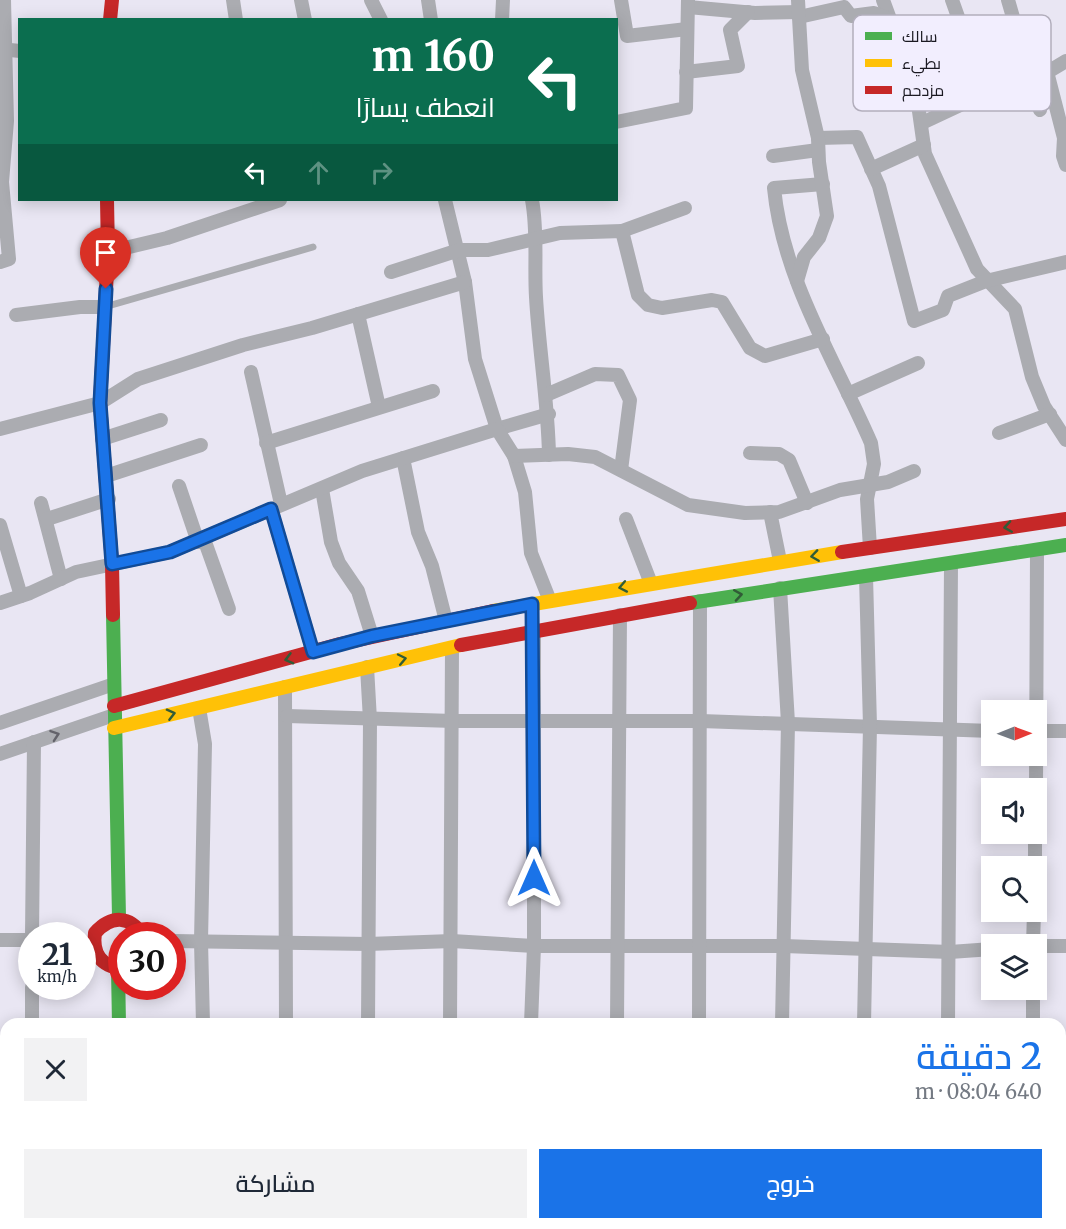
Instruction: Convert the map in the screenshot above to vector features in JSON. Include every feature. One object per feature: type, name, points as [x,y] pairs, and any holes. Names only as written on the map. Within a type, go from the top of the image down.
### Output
[{"type":"street","points":[[0,261],[9,259],[4,215],[2,151],[8,125],[2,50],[4,0]]},
{"type":"street","points":[[110,18],[112,0]]},
{"type":"street","points":[[233,0],[236,18]]},
{"type":"street","points":[[301,0],[304,18]]},
{"type":"street","points":[[428,0],[431,18]]},
{"type":"street","points":[[502,18],[503,0]]},
{"type":"street","points":[[621,0],[622,37],[687,29]]},
{"type":"street","points":[[883,0],[889,15]]},
{"type":"street","points":[[952,0],[957,15]]},
{"type":"street","points":[[1008,0],[1012,15]]},
{"type":"street","points":[[376,1],[380,18]]},
{"type":"street","points":[[618,122],[686,108],[688,3],[748,12],[844,7],[853,16]]},
{"type":"street","points":[[797,281],[804,257],[819,238],[827,216],[818,144],[802,70],[799,9]]},
{"type":"street","points":[[686,72],[738,66],[730,30],[748,12]]},
{"type":"street","points":[[859,15],[874,13],[879,15]]},
{"type":"street","points":[[2,50],[18,51]]},
{"type":"street","points":[[1051,65],[1066,61]]},
{"type":"street","points":[[1051,86],[1064,138],[1063,156],[1066,165]]},
{"type":"street","points":[[920,111],[925,154],[977,269],[1015,309],[1032,377],[1066,440]]},
{"type":"street","points":[[922,123],[947,111]]},
{"type":"street","points":[[773,156],[857,137],[871,169],[900,260],[914,321],[943,310],[948,296],[986,281],[1066,262]]},
{"type":"street","points":[[871,169],[924,145]]},
{"type":"street","points":[[824,184],[774,188],[777,219],[787,258],[871,443],[874,464],[867,499],[870,548]]},
{"type":"street","points":[[107,201],[108,252],[100,403],[109,499],[112,564],[119,917]]},
{"type":"street","points":[[108,252],[167,238],[277,201]]},
{"type":"street","points":[[445,201],[459,250],[475,359],[497,429],[514,456],[525,492],[531,553],[550,601]]},
{"type":"street","points":[[532,201],[537,239],[536,293],[549,414],[549,455]]},
{"type":"street","points":[[391,272],[459,250],[488,250],[580,231],[622,231],[685,208]]},
{"type":"street","points":[[622,231],[638,295],[648,305],[662,308],[712,300],[722,302],[750,348],[765,356],[823,339]]},
{"type":"street","points":[[0,429],[100,403],[138,379],[243,345],[465,282]]},
{"type":"street","points":[[16,315],[80,307],[105,307]]},
{"type":"street","points":[[358,314],[380,407]]},
{"type":"street","points":[[848,394],[918,363]]},
{"type":"street","points":[[251,372],[266,442],[276,507],[313,652]]},
{"type":"street","points":[[546,395],[595,374],[618,375],[630,400],[621,470]]},
{"type":"street","points":[[266,442],[433,392]]},
{"type":"street","points":[[0,603],[76,572],[170,552],[362,471],[549,414]]},
{"type":"street","points":[[999,433],[1050,414]]},
{"type":"street","points":[[102,439],[161,420]]},
{"type":"street","points":[[106,476],[201,445]]},
{"type":"street","points":[[750,453],[779,454],[789,459],[807,503]]},
{"type":"street","points":[[514,456],[595,457],[688,505],[715,511],[770,512],[807,503],[840,490],[888,483],[914,471]]},
{"type":"street","points":[[403,458],[418,532],[432,566],[446,621]]},
{"type":"street","points":[[179,486],[229,609]]},
{"type":"street","points":[[322,489],[331,542],[339,562],[358,591],[372,636]]},
{"type":"street","points":[[46,519],[109,499]]},
{"type":"street","points":[[41,503],[61,579]]},
{"type":"street","points":[[770,512],[780,561]]},
{"type":"street","points":[[626,519],[650,581]]},
{"type":"street","points":[[0,754],[313,652],[372,636],[650,581],[1066,519]]},
{"type":"street","points":[[1,533],[21,596]]},
{"type":"street","points":[[114,716],[199,708],[452,648],[620,615],[780,588],[1066,545]]},
{"type":"street","points":[[1037,550],[1037,700]]},
{"type":"street","points":[[948,1018],[951,564]]},
{"type":"street","points":[[864,1018],[870,726],[866,576]]},
{"type":"street","points":[[780,588],[788,723],[782,1018]]},
{"type":"street","points":[[699,1018],[700,601]]},
{"type":"street","points":[[531,1018],[534,946],[534,631],[532,604]]},
{"type":"street","points":[[617,1018],[619,946],[617,721],[620,615]]},
{"type":"street","points":[[450,1018],[454,721],[452,648]]},
{"type":"street","points":[[367,667],[370,720],[368,1018]]},
{"type":"street","points":[[0,723],[114,684]]},
{"type":"street","points":[[285,687],[287,716],[286,1018]]},
{"type":"street","points":[[199,708],[205,744],[201,941],[203,1018]]},
{"type":"street","points":[[287,716],[370,720],[701,721],[981,730]]},
{"type":"street","points":[[1047,730],[1066,731]]},
{"type":"street","points":[[32,922],[34,742]]},
{"type":"street","points":[[96,931],[101,924],[119,917],[130,922]]},
{"type":"street","points":[[0,940],[18,939]]},
{"type":"street","points":[[186,941],[368,944],[452,942],[534,946],[784,946],[950,952],[981,950]]},
{"type":"street","points":[[1047,945],[1066,946]]},
{"type":"street","points":[[96,955],[100,961],[108,964]]},
{"type":"street","points":[[32,1000],[32,1018]]},
{"type":"street","points":[[119,1000],[119,1018]]},
{"type":"street","points":[[1033,1000],[1033,1018]]},
{"type":"lane","points":[[105,307],[313,247]]},
{"type":"traffic: fast","points":[[690,603],[1066,545]]},
{"type":"traffic: fast","points":[[113,615],[119,917]]},
{"type":"traffic: fast","points":[[119,1000],[119,1018]]},
{"type":"traffic: slow","points":[[493,611],[842,552]]},
{"type":"traffic: slow","points":[[114,728],[461,645]]},
{"type":"traffic: jam","points":[[110,18],[112,0]]},
{"type":"traffic: jam","points":[[107,201],[108,252],[100,403],[112,564],[113,615]]},
{"type":"traffic: jam","points":[[842,552],[1066,519]]},
{"type":"traffic: jam","points":[[461,645],[690,603]]},
{"type":"traffic: jam","points":[[114,706],[340,644],[493,611]]},
{"type":"traffic: jam","points":[[110,922],[120,920],[128,922]]},
{"type":"traffic: jam","points":[[108,923],[95,933],[94,940],[97,953],[108,965]]},
{"type":"route","points":[[106,289],[100,403],[109,499],[112,564],[170,552],[229,529],[271,509],[313,652],[372,636],[532,604],[534,631],[534,878]]}]
